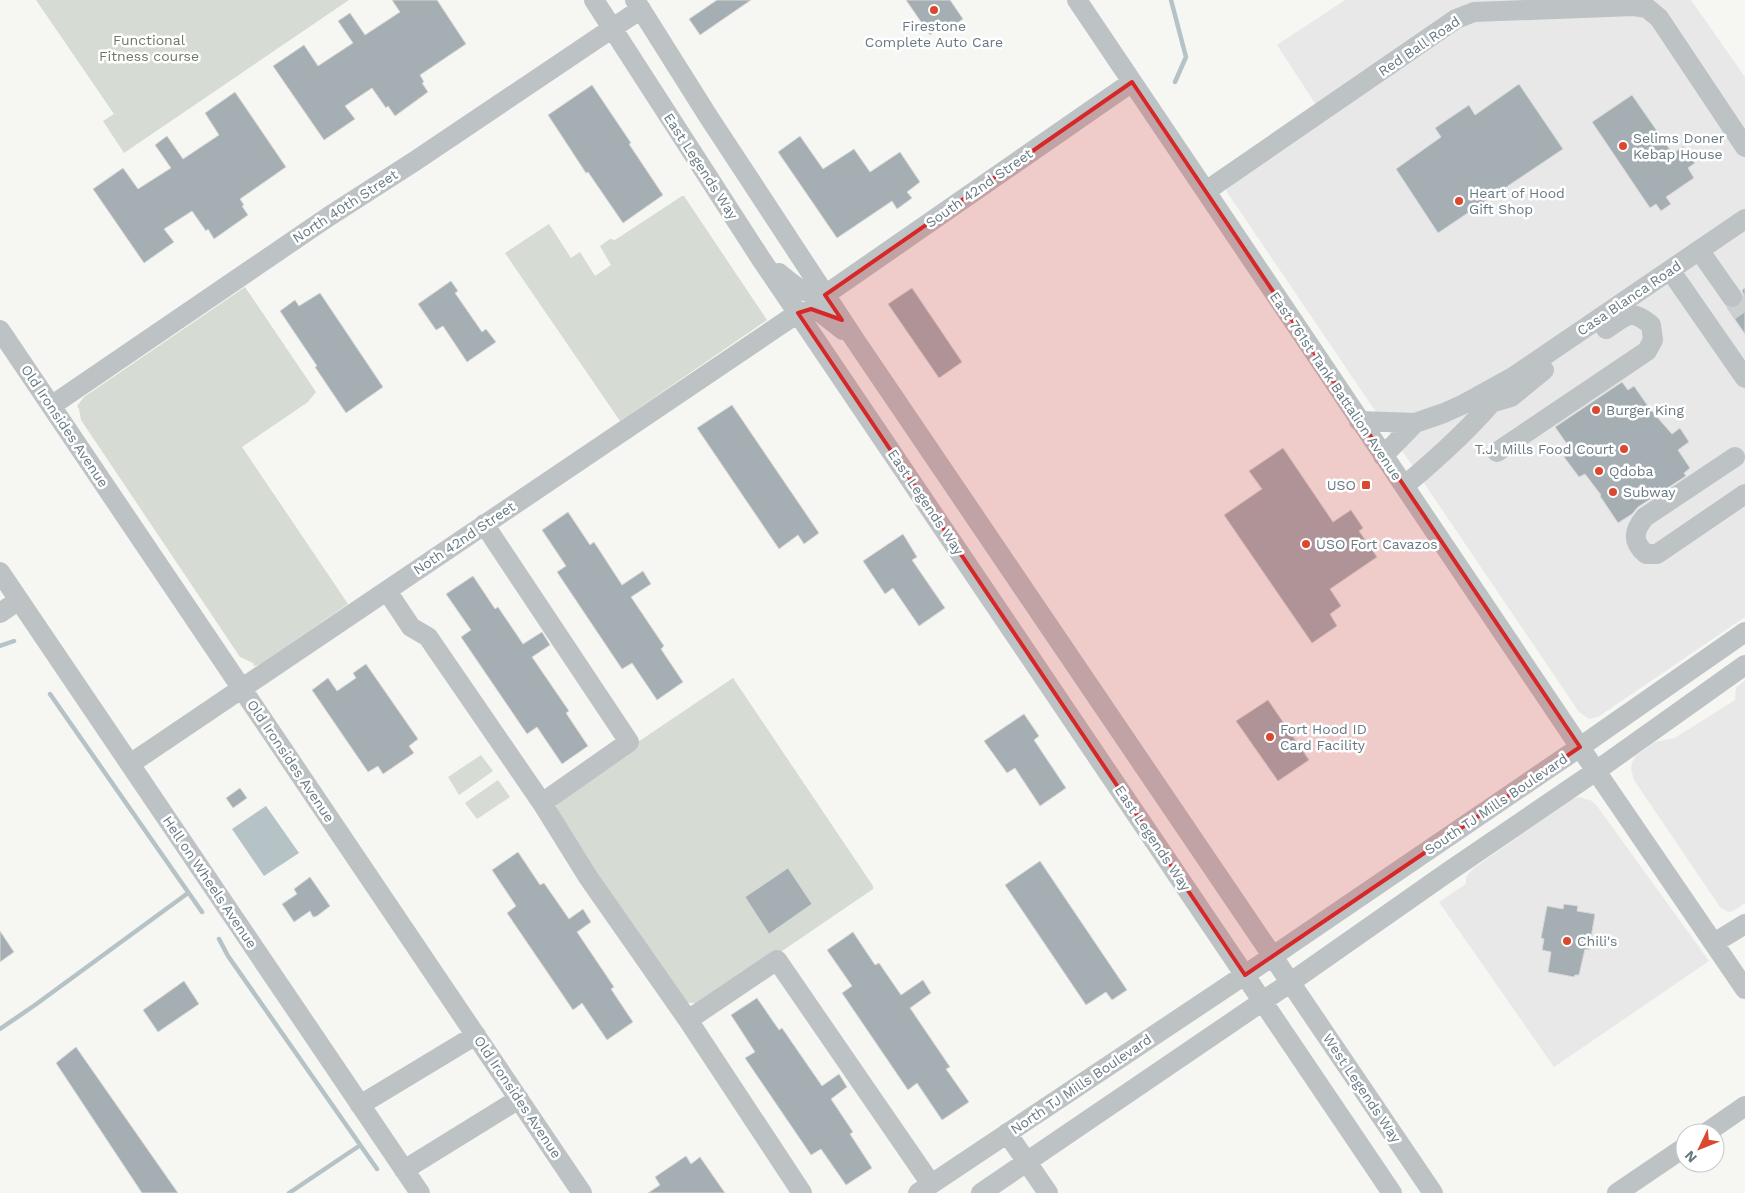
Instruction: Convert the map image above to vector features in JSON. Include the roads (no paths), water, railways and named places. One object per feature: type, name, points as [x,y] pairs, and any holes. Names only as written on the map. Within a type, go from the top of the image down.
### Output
[{"type":"street","name":"East Legends Way","points":[[594,0],[761,259],[1263,1002]]},
{"type":"street","name":"East 761st Tank Battalion Avenue","points":[[1077,0],[1596,772],[1745,989]]},
{"type":"street","name":"North 40th Street","points":[[51,406],[328,217],[415,161],[612,28],[638,4]]},
{"type":"street","points":[[638,4],[703,108],[825,294],[1291,982]]},
{"type":"street","name":"Red Ball Road","points":[[1206,191],[1456,19],[1474,12],[1627,6],[1647,8],[1659,18],[1745,147]]},
{"type":"street","name":"South 42nd Street","points":[[825,294],[1132,82]]},
{"type":"street","name":"Casa Blanca Road","points":[[1359,421],[1415,423],[1464,404],[1513,377],[1745,219]]},
{"type":"street","points":[[1699,250],[1732,297]]},
{"type":"street","points":[[761,259],[798,289],[811,294],[825,294]]},
{"type":"street","points":[[1670,270],[1736,353],[1745,378]]},
{"type":"street","points":[[798,312],[811,309],[820,312],[856,340]]},
{"type":"street","name":"Noth 42nd Street","points":[[130,764],[798,312]]},
{"type":"street","points":[[1491,403],[1511,397],[1537,375],[1627,315],[1640,316],[1651,325],[1653,340],[1647,352],[1497,452]]},
{"type":"street","name":"Old Ironsides Avenue","points":[[0,330],[582,1193]]},
{"type":"street","name":"Casa Blanca Road","points":[[1404,486],[1442,455],[1476,422],[1513,377]]},
{"type":"street","name":"Casa Blanca Road","points":[[1384,456],[1415,423]]},
{"type":"street","points":[[1735,457],[1645,517],[1638,525],[1637,547],[1646,554],[1656,554],[1745,494]]},
{"type":"street","points":[[484,524],[629,742],[542,803]]},
{"type":"street","name":"Hell on Wheels Avenue","points":[[0,572],[420,1193]]},
{"type":"street","points":[[387,591],[411,627],[428,637],[542,803],[588,877],[688,1020],[802,1193]]},
{"type":"street","points":[[0,613],[19,600]]},
{"type":"street","name":"South TJ Mills Boulevard","points":[[1245,974],[1580,747],[1745,632]]},
{"type":"street","name":"South TJ Mills Boulevard","points":[[1263,1002],[1448,872],[1596,772],[1745,666]]},
{"type":"street","points":[[1714,943],[1745,924]]},
{"type":"street","points":[[688,1020],[777,960],[924,1188]]},
{"type":"street","name":"North TJ Mills Boulevard","points":[[924,1188],[1245,974]]},
{"type":"street","name":"West Legends Way","points":[[1291,982],[1433,1193]]},
{"type":"street","points":[[981,1193],[1263,1002],[1392,1193]]},
{"type":"street","points":[[360,1105],[476,1035]]},
{"type":"street","points":[[404,1170],[519,1099]]},
{"type":"street","points":[[1720,1123],[1745,1106]]},
{"type":"street","points":[[1007,1133],[1048,1193]]},
{"type":"street","points":[[1618,1193],[1675,1154]]},
{"type":"waterway","points":[[1171,0],[1186,57],[1175,82]]},
{"type":"waterway","points":[[0,646],[14,641]]},
{"type":"waterway","points":[[50,694],[202,912]]},
{"type":"waterway","points":[[0,1029],[188,893]]},
{"type":"waterway","points":[[219,939],[228,956],[377,1169]]},
{"type":"waterway","points":[[289,1193],[359,1146]]},
{"type":"tunnel","points":[[1732,297],[1745,316]]},
{"type":"place","name":"Firestone Complete Auto Care","points":[[934,10]]},
{"type":"place","name":"Selims Doner Kebap House","points":[[1623,146]]},
{"type":"place","name":"Heart of Hood Gift Shop","points":[[1459,201]]},
{"type":"place","name":"Burger King","points":[[1596,410]]},
{"type":"place","name":"T.J. Mills Food Court","points":[[1624,449]]},
{"type":"place","name":"Qdoba","points":[[1599,471]]},
{"type":"place","name":"USO","points":[[1366,485]]},
{"type":"place","name":"Subway","points":[[1613,492]]},
{"type":"place","name":"USO Fort Cavazos","points":[[1306,544]]},
{"type":"place","name":"Fort Hood ID Card Facility","points":[[1270,737]]},
{"type":"place","name":"Chili's","points":[[1567,941]]},
{"type":"park label","name":"Functional Fitness course","points":[[149,48]]}]
